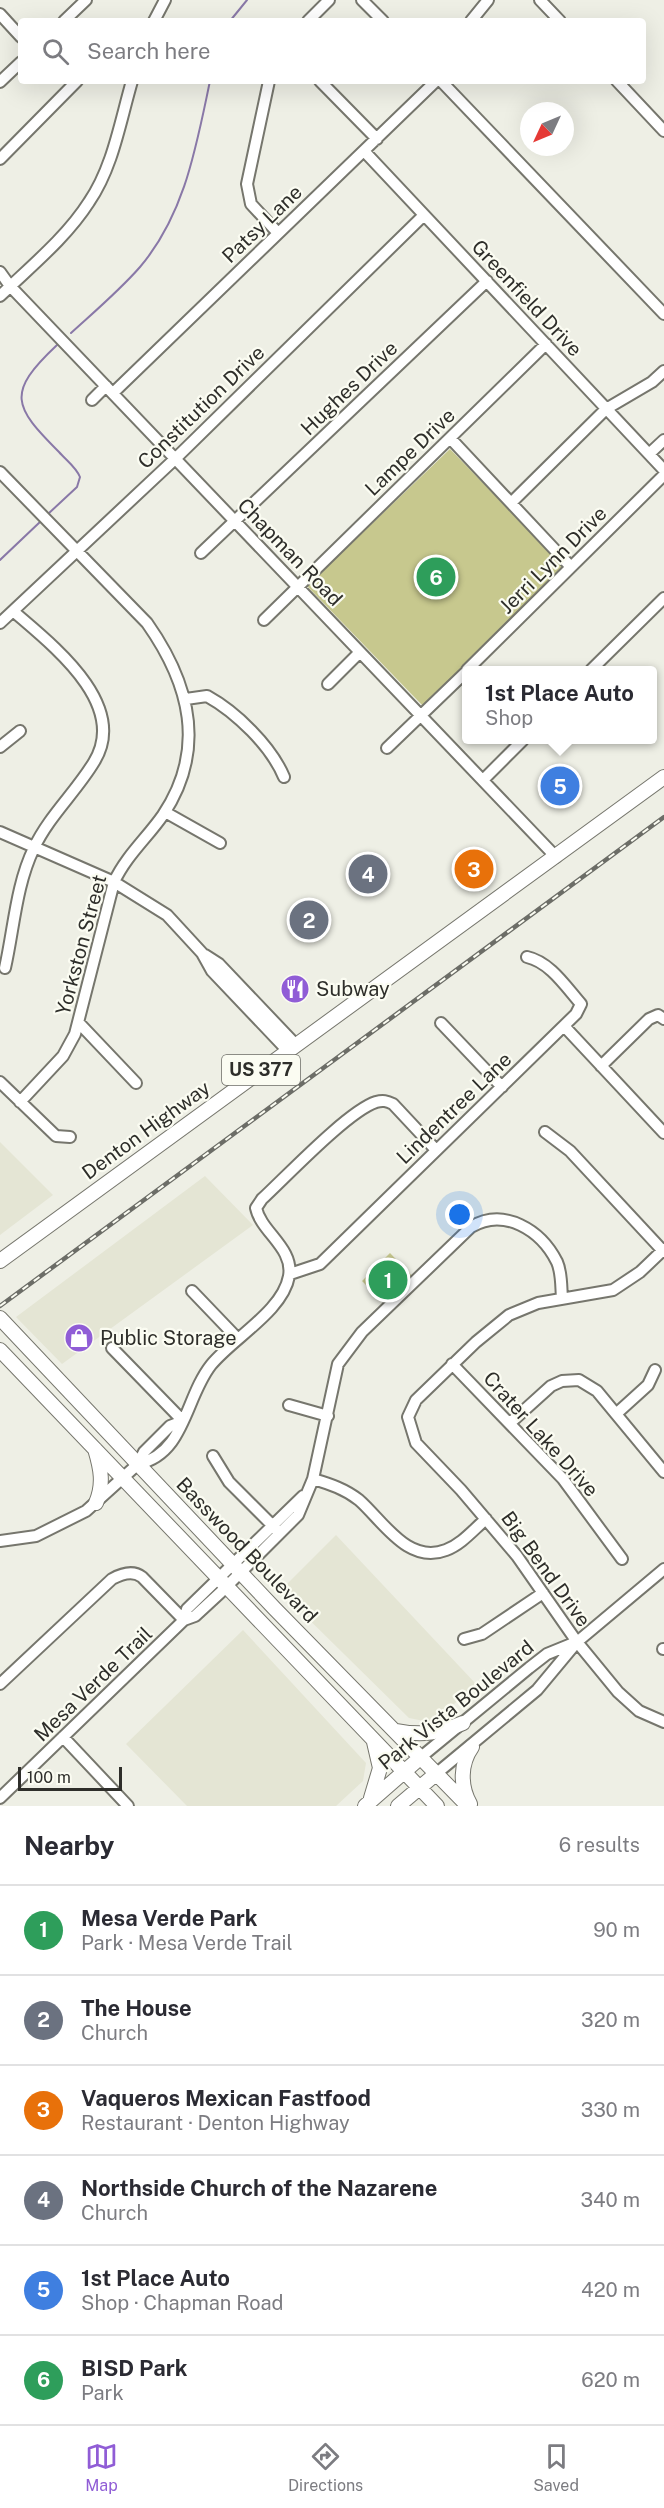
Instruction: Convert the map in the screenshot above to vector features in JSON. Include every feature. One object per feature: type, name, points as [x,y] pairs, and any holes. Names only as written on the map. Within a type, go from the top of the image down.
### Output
[{"type":"main road","name":"Denton Highway","points":[[0,1261],[664,777]]},
{"type":"main road","name":"Basswood Boulevard","points":[[0,1318],[316,1651],[469,1806]]},
{"type":"main road","name":"Basswood Boulevard","points":[[0,1350],[437,1806]]},
{"type":"main road","points":[[94,1447],[101,1469],[102,1485],[96,1503]]},
{"type":"main road","points":[[303,1665],[316,1651]]},
{"type":"main road","points":[[397,1731],[416,1735],[437,1734],[463,1723]]},
{"type":"main road","points":[[367,1804],[376,1789],[380,1768],[372,1737]]},
{"type":"main road","points":[[469,1806],[463,1784],[463,1769],[466,1755],[472,1747]]},
{"type":"main road","name":"Park Vista Boulevard","points":[[367,1804],[422,1757]]},
{"type":"main road","name":"Park Vista Boulevard","points":[[398,1806],[437,1773]]},
{"type":"street","points":[[66,18],[86,0]]},
{"type":"street","points":[[156,18],[165,0]]},
{"type":"street","points":[[311,18],[329,0]]},
{"type":"street","points":[[362,0],[380,18]]},
{"type":"street","points":[[473,18],[488,0]]},
{"type":"street","points":[[540,0],[557,18]]},
{"type":"street","points":[[0,14],[18,34]]},
{"type":"street","points":[[0,82],[18,65]]},
{"type":"street","points":[[0,159],[69,84]]},
{"type":"street","points":[[0,296],[59,238],[88,203],[108,166],[131,84]]},
{"type":"street","points":[[268,84],[247,184],[251,204],[278,232]]},
{"type":"street","points":[[323,84],[377,139]]},
{"type":"street","name":"Patsy Lane","points":[[92,400],[110,389],[433,84]]},
{"type":"street","points":[[444,84],[664,314]]},
{"type":"street","points":[[620,84],[664,131]]},
{"type":"street","name":"Greenfield Drive","points":[[364,151],[664,470]]},
{"type":"street","name":"Constitution Drive","points":[[0,623],[176,458],[424,214]]},
{"type":"street","name":"Chapman Road","points":[[0,272],[10,286],[556,857]]},
{"type":"street","name":"Hughes Drive","points":[[201,553],[487,281]]},
{"type":"street","name":"Lampe Drive","points":[[264,620],[546,344]]},
{"type":"street","points":[[511,503],[606,409],[652,382],[664,371]]},
{"type":"street","points":[[450,438],[571,567]]},
{"type":"street","points":[[649,454],[664,440]]},
{"type":"street","name":"Yorkston Street","points":[[0,472],[147,623],[164,647],[186,699],[189,729],[187,759],[165,812],[126,860],[114,882],[79,1023],[63,1056],[20,1102]]},
{"type":"street","name":"Jerri Lynn Drive","points":[[472,666],[664,475]]},
{"type":"street","points":[[0,490],[9,482]]},
{"type":"street","points":[[595,666],[664,598]]},
{"type":"street","points":[[5,968],[25,868],[34,847],[95,761],[102,740],[100,709],[92,692],[67,661],[13,610]]},
{"type":"street","points":[[328,684],[360,652]]},
{"type":"street","name":"Jerri Lynn Drive","points":[[387,748],[462,676]]},
{"type":"street","points":[[186,699],[207,696],[231,713],[275,760],[284,777]]},
{"type":"street","points":[[0,747],[20,731]]},
{"type":"street","points":[[483,780],[519,744]]},
{"type":"street","points":[[165,812],[220,843]]},
{"type":"street","points":[[0,832],[114,882],[167,915],[202,953],[212,970],[244,998],[292,1048]]},
{"type":"street","name":"Lindentree Lane","points":[[290,1274],[320,1264],[576,1014],[581,1004],[537,959],[527,957]]},
{"type":"street","points":[[601,1066],[649,1019],[658,1015],[664,1018]]},
{"type":"street","points":[[79,1023],[136,1083]]},
{"type":"street","points":[[441,1023],[502,1087]]},
{"type":"street","points":[[564,1026],[664,1133]]},
{"type":"street","points":[[0,1082],[56,1136],[70,1137]]},
{"type":"street","points":[[0,1541],[36,1536],[63,1524],[96,1503],[138,1464],[144,1452],[170,1426],[183,1421],[212,1365],[284,1292],[290,1274],[283,1249],[259,1220],[256,1208],[262,1199],[334,1131],[373,1103],[385,1101],[393,1104],[436,1150]]},
{"type":"street","points":[[452,1364],[509,1315],[538,1303],[613,1290],[640,1272],[664,1251],[570,1151],[545,1132]]},
{"type":"street","name":"Mesa Verde Trail","points":[[0,1798],[184,1620],[187,1609],[223,1581],[276,1529],[298,1515],[311,1484],[338,1364],[348,1347],[444,1252],[483,1220],[517,1222],[542,1241],[560,1269],[562,1299]]},
{"type":"street","points":[[192,1291],[238,1339]]},
{"type":"street","points":[[112,1348],[183,1421]]},
{"type":"street","name":"Crater Lake Drive","points":[[452,1364],[562,1479],[622,1559]]},
{"type":"street","name":"Big Bend Drive","points":[[452,1364],[410,1409],[409,1425],[416,1443],[486,1519],[543,1593],[577,1642],[627,1702],[639,1711],[664,1722]]},
{"type":"street","points":[[616,1414],[648,1385],[655,1370]]},
{"type":"street","points":[[510,1424],[551,1386],[570,1380],[588,1384],[664,1472]]},
{"type":"street","points":[[289,1405],[328,1416]]},
{"type":"street","points":[[213,1456],[229,1482],[276,1529]]},
{"type":"street","points":[[311,1484],[350,1493],[399,1541],[421,1552],[434,1553],[452,1547],[486,1519]]},
{"type":"street","name":"Park Vista Boulevard","points":[[437,1773],[472,1747],[537,1690],[577,1642],[664,1569]]},
{"type":"street","points":[[0,1684],[111,1579],[124,1574],[138,1574],[142,1577],[184,1620]]},
{"type":"street","points":[[464,1639],[482,1634],[543,1593]]},
{"type":"street","name":"Park Vista Boulevard","points":[[422,1757],[547,1654],[577,1642]]},
{"type":"street","points":[[63,1737],[123,1804]]},
{"type":"shaded area","points":[[0,1142],[53,1195],[0,1235]]},
{"type":"shaded area","points":[[205,1176],[253,1225],[62,1364],[16,1317]]},
{"type":"shaded area","points":[[336,1535],[476,1684],[442,1715],[429,1722],[409,1718],[280,1591]]},
{"type":"shaded area","points":[[243,1630],[366,1763],[363,1781],[336,1806],[187,1806],[126,1744]]},
{"type":"green space","points":[[450,449],[565,568],[423,706],[307,586]]},
{"type":"green space","points":[[390,1253],[414,1278],[386,1305],[362,1281]]},
{"type":"waterway","points":[[232,18],[247,0]]},
{"type":"waterway","points":[[71,333],[140,267],[168,225],[187,179],[209,84]]},
{"type":"waterway","points":[[48,514],[77,487],[80,477],[32,423],[25,411],[22,399],[23,388],[29,376],[57,345]]},
{"type":"waterway","points":[[0,560],[41,521]]},
{"type":"railway","points":[[0,1306],[664,817]]},
{"type":"place","name":"BISD Park","points":[[436,577]]},
{"type":"place","name":"1st Place Auto","points":[[560,786]]},
{"type":"place","name":"Vaqueros Mexican Fastfood","points":[[474,869]]},
{"type":"place","name":"Northside Church of the Nazarene","points":[[368,874]]},
{"type":"place","name":"The House","points":[[309,920]]},
{"type":"place","name":"Subway","points":[[295,989]]},
{"type":"place","name":"Mesa Verde Park","points":[[388,1280]]},
{"type":"place","name":"Public Storage","points":[[79,1338]]}]
